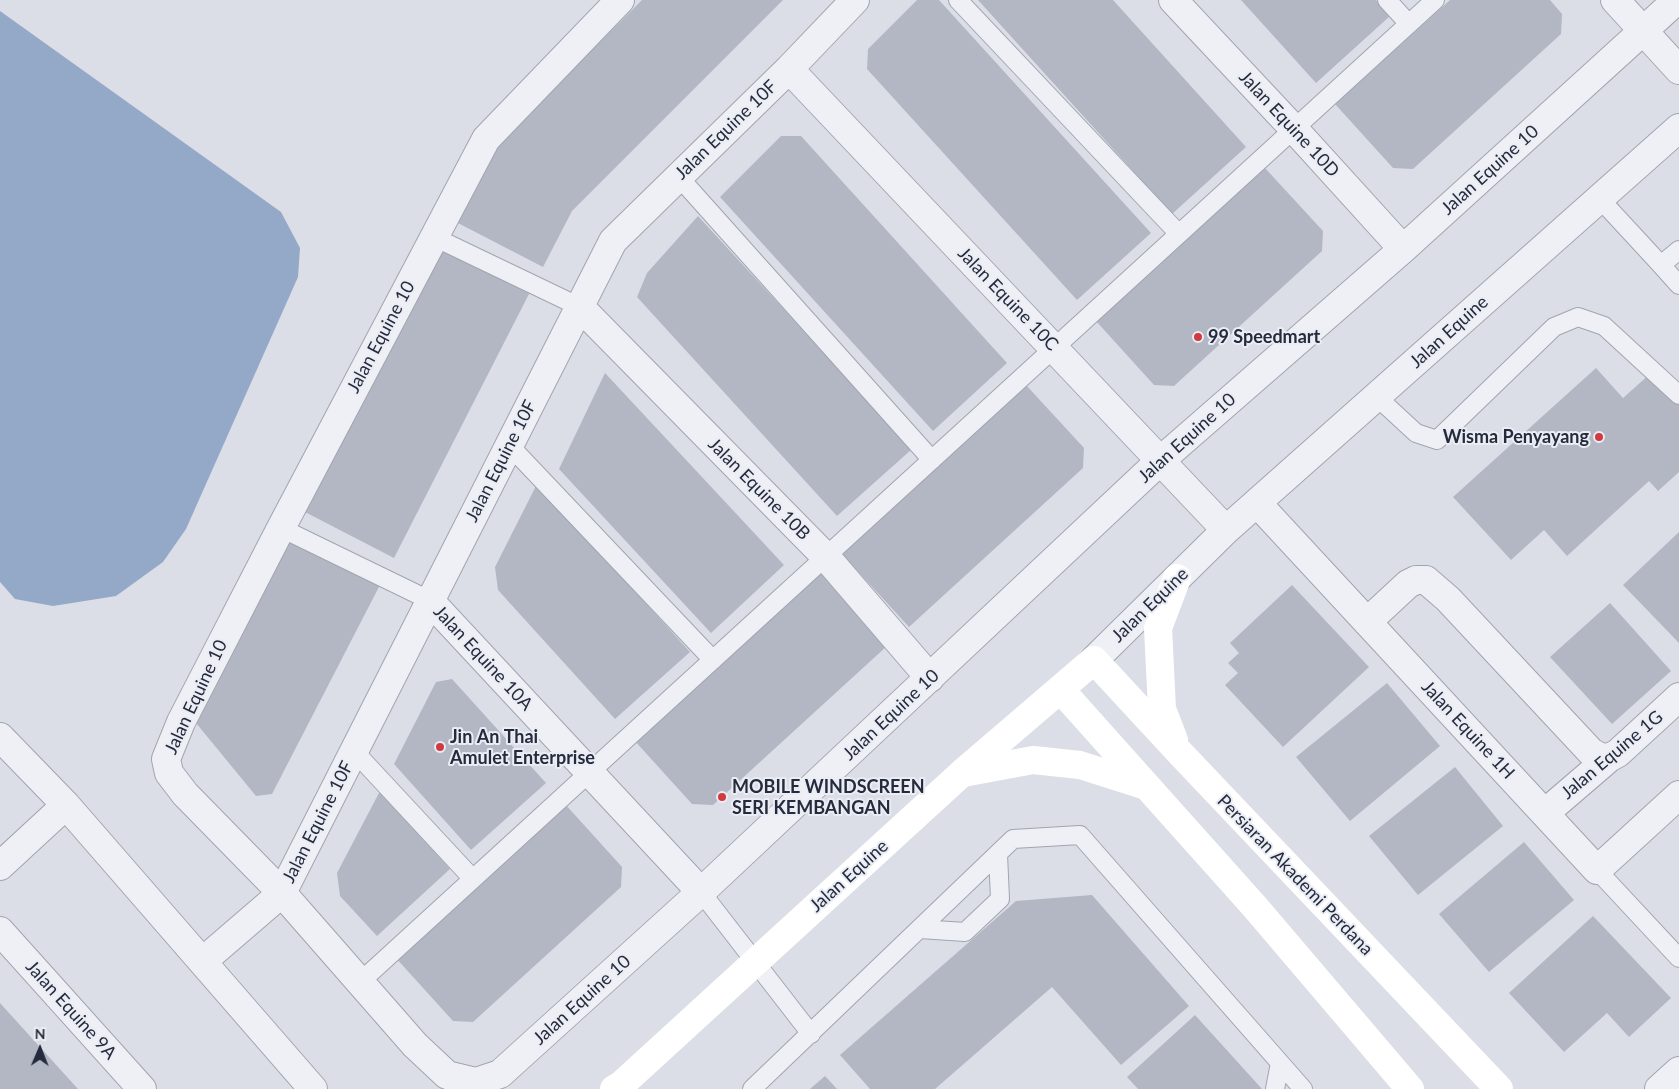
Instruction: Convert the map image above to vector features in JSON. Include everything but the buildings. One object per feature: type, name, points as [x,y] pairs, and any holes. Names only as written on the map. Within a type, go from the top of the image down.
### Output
[{"type":"street","name":"Jalan Equine 10","points":[[620,0],[486,139],[181,722],[166,760],[169,773],[185,794],[282,893],[415,1046],[447,1075],[476,1082],[500,1074],[701,892],[1161,460],[1403,249],[1677,0]]},
{"type":"street","name":"Jalan Equine 10F","points":[[203,961],[282,893],[429,600],[613,241],[790,69],[855,0]]},
{"type":"street","name":"Jalan Equine 10D","points":[[1173,0],[1403,249]]},
{"type":"street","points":[[1615,0],[1679,70]]},
{"type":"street","name":"Jalan Equine 10C","points":[[790,69],[1226,530]]},
{"type":"street","name":"Jalan Equine","points":[[618,1087],[961,774],[1094,660],[1226,530],[1679,128]]},
{"type":"street","name":"Jalan Equine 10B","points":[[580,307],[826,557],[930,678]]},
{"type":"street","name":"Jalan Equine 1H","points":[[1257,503],[1597,870]]},
{"type":"street","points":[[1177,578],[1158,628],[1158,666],[1162,709],[1180,753]]},
{"type":"street","points":[[1368,622],[1408,584],[1416,580],[1426,580],[1448,599],[1592,752],[1600,757],[1609,758]]},
{"type":"street","name":"Jalan Equine 10A","points":[[429,600],[701,892]]},
{"type":"street","name":"Persiaran Akademi Perdana","points":[[1094,660],[1499,1089]]},
{"type":"street","points":[[1060,689],[1254,907],[1410,1089]]},
{"type":"street","name":"Jalan Equine 1G","points":[[1544,813],[1609,758],[1618,753],[1679,698]]},
{"type":"street","points":[[0,736],[66,805],[313,1089]]},
{"type":"street","points":[[961,774],[1033,760],[1080,764],[1144,785]]},
{"type":"street","points":[[1597,870],[1679,795]]},
{"type":"street","points":[[0,866],[66,805]]},
{"type":"street","name":"Jalan Equine 9A","points":[[0,931],[142,1089]]},
{"type":"street","points":[[1659,1089],[1679,1071]]},
{"type":"lane","points":[[958,0],[1179,234]]},
{"type":"lane","points":[[1387,0],[1409,24]]},
{"type":"lane","points":[[359,983],[1435,0]]},
{"type":"lane","points":[[678,176],[932,460]]},
{"type":"lane","points":[[1600,199],[1679,285]]},
{"type":"lane","points":[[434,237],[580,307]]},
{"type":"lane","points":[[1662,265],[1679,250]]},
{"type":"lane","points":[[1377,397],[1416,433],[1437,440],[1554,327],[1578,317],[1604,326],[1679,395]]},
{"type":"lane","points":[[509,446],[714,660]]},
{"type":"lane","points":[[282,528],[429,600]]},
{"type":"lane","points":[[354,751],[473,880]]},
{"type":"lane","points":[[752,1089],[1013,839],[1080,834],[1303,1089]]},
{"type":"lane","points":[[920,929],[965,932],[1000,899],[998,854]]},
{"type":"lane","name":"Jalan Equine 1H","points":[[1597,870],[1679,958]]},
{"type":"lane","points":[[701,892],[811,1034]]},
{"type":"lane","points":[[1275,1089],[1280,1063]]},
{"type":"water","points":[[0,11],[281,212],[300,248],[298,277],[186,529],[163,562],[116,596],[53,606],[15,599],[0,582]]},
{"type":"place","name":"99 Speedmart","points":[[1198,337]]},
{"type":"place","name":"Wisma Penyayang","points":[[1599,437]]},
{"type":"place","name":"Jin An Thai Amulet Enterprise","points":[[440,747]]},
{"type":"place","name":"MOBILE WINDSCREEN SERI KEMBANGAN","points":[[722,797]]}]
